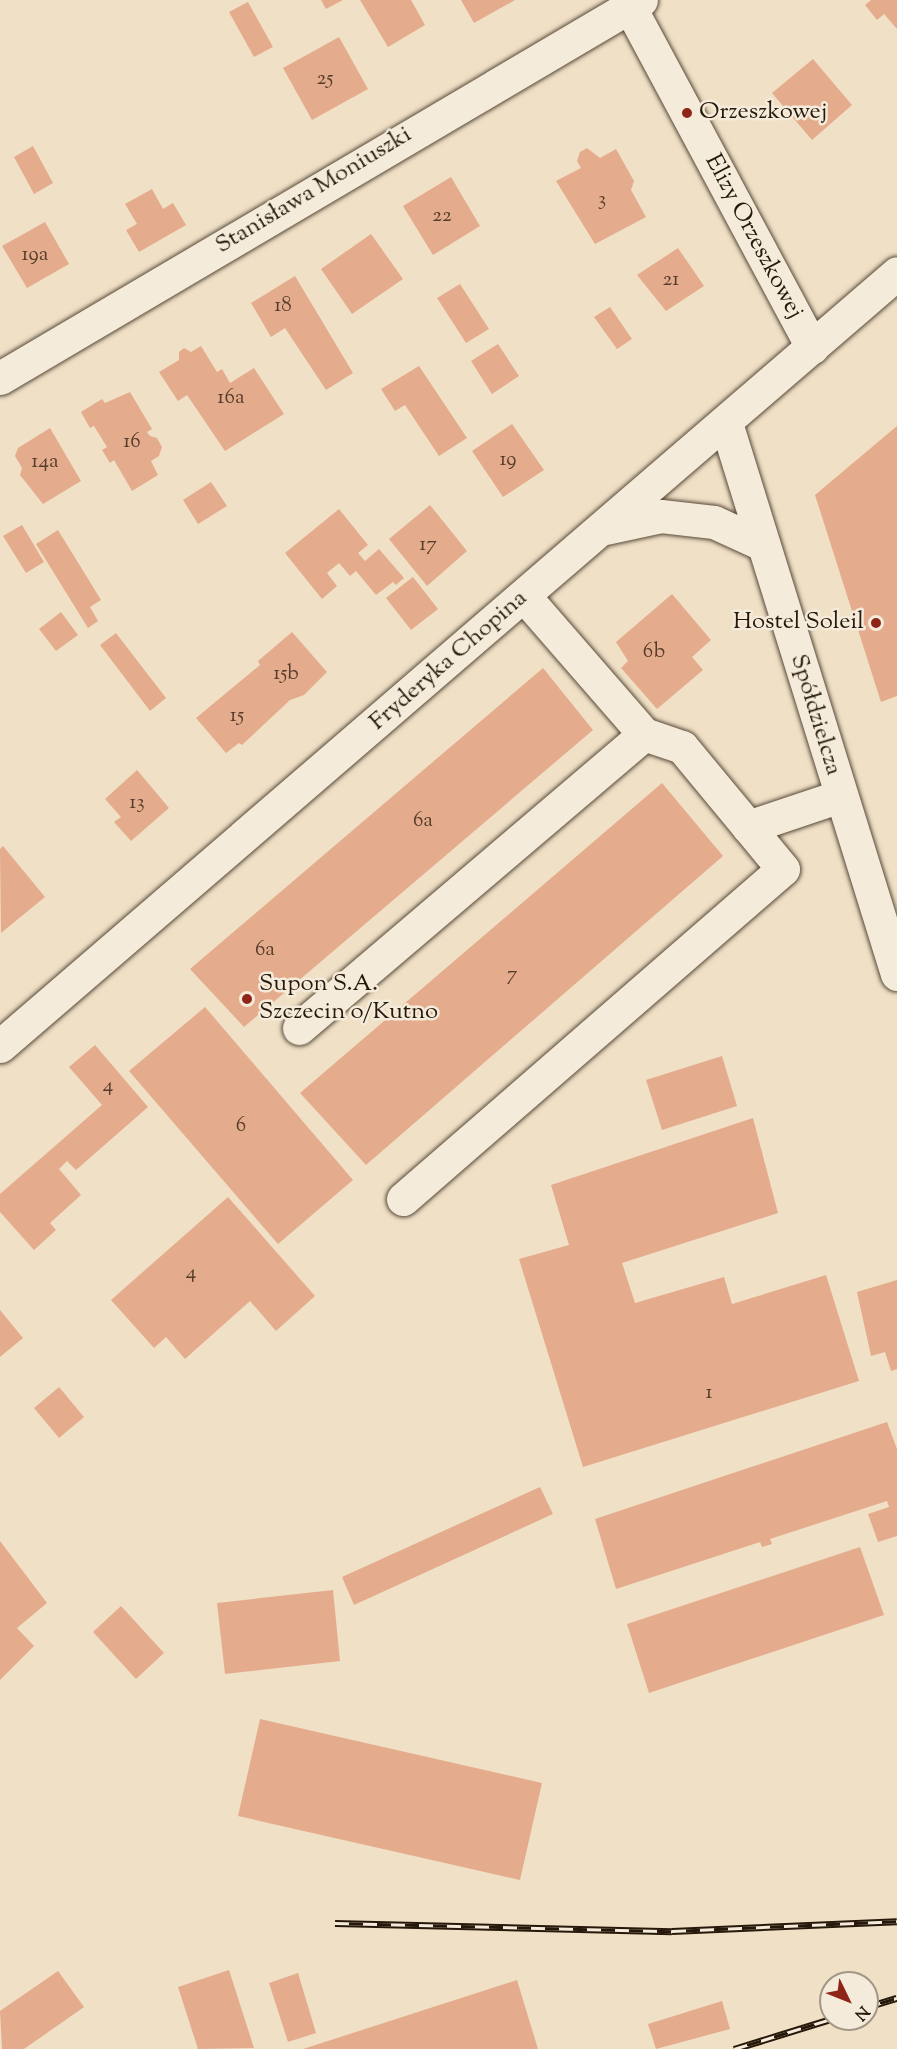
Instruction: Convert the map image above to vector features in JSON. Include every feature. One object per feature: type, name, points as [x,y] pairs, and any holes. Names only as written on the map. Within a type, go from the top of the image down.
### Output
[{"type":"street","name":"Elizy Orzeszkowej","points":[[632,1],[812,347]]},
{"type":"street","name":"Stanisława Moniuszki","points":[[0,378],[632,1]]},
{"type":"street","name":"Fryderyka Chopina","points":[[0,1046],[603,529],[897,273]]},
{"type":"street","name":"Spółdzielcza","points":[[726,423],[760,543],[897,974]]},
{"type":"street","points":[[603,529],[661,516],[714,522],[760,543]]},
{"type":"street","points":[[403,1199],[783,869],[682,747],[644,734],[524,596]]},
{"type":"street","points":[[299,1028],[644,734]]},
{"type":"street","points":[[748,827],[840,796]]},
{"type":"building","points":[[321,0],[343,0],[326,9]]},
{"type":"building","points":[[360,0],[411,0],[425,25],[388,47]]},
{"type":"building","points":[[461,0],[515,0],[474,23]]},
{"type":"building","points":[[871,0],[897,0],[897,29],[884,14],[877,20],[865,5]]},
{"type":"building","points":[[248,2],[273,47],[254,57],[229,12]]},
{"type":"building","points":[[339,37],[368,89],[312,120],[283,68]]},
{"type":"building","points":[[813,59],[852,105],[812,140],[772,93]]},
{"type":"building","points":[[33,146],[53,183],[34,194],[14,157]]},
{"type":"building","points":[[587,148],[600,158],[616,149],[634,181],[631,190],[646,217],[595,244],[556,181],[581,168],[577,161],[580,152]]},
{"type":"building","points":[[451,177],[480,226],[433,255],[403,206]]},
{"type":"building","points":[[152,189],[163,209],[173,203],[186,225],[139,252],[126,230],[137,224],[125,204]]},
{"type":"building","points":[[45,222],[69,264],[27,288],[2,246]]},
{"type":"building","points":[[371,234],[403,279],[352,314],[321,269]]},
{"type":"building","points":[[678,248],[704,286],[666,311],[637,275]]},
{"type":"building","points":[[295,276],[353,373],[326,390],[285,328],[271,337],[251,303]]},
{"type":"building","points":[[460,284],[489,329],[466,343],[437,298]]},
{"type":"building","points":[[610,307],[632,339],[617,349],[594,317]]},
{"type":"building","points":[[498,344],[519,376],[492,394],[471,361]]},
{"type":"building","points":[[201,346],[217,372],[222,369],[230,383],[254,368],[284,414],[225,451],[187,395],[178,401],[159,372],[179,360],[179,352],[184,348],[191,352]]},
{"type":"building","points":[[419,366],[467,438],[439,456],[405,405],[395,411],[381,389]]},
{"type":"building","points":[[130,392],[152,429],[147,432],[150,436],[157,438],[162,447],[159,456],[151,461],[158,475],[132,491],[114,460],[110,463],[102,450],[107,447],[94,426],[90,428],[81,412],[102,399],[105,403]]},
{"type":"building","points":[[512,424],[544,470],[503,497],[472,451]]},
{"type":"building","name":"Hostel Soleil","points":[[897,426],[897,696],[881,702],[815,495]]},
{"type":"building","points":[[50,428],[81,481],[43,504],[20,475],[22,468],[15,456],[18,448]]},
{"type":"building","points":[[211,482],[227,506],[198,524],[183,500]]},
{"type":"building","points":[[430,505],[467,551],[427,586],[389,539]]},
{"type":"building","points":[[339,509],[368,545],[358,553],[365,561],[379,549],[404,578],[396,585],[393,582],[376,595],[356,571],[350,576],[339,563],[327,573],[337,586],[322,599],[285,553]]},
{"type":"building","points":[[22,525],[44,562],[26,573],[3,536]]},
{"type":"building","points":[[58,530],[101,600],[90,607],[98,621],[88,628],[36,544]]},
{"type":"building","points":[[413,577],[438,609],[411,630],[386,598]]},
{"type":"building","points":[[672,594],[711,640],[692,657],[703,670],[657,709],[621,668],[628,661],[616,642]]},
{"type":"building","points":[[61,612],[78,635],[56,651],[39,629]]},
{"type":"building","points":[[292,632],[327,672],[304,695],[290,700],[242,745],[239,743],[226,753],[196,718],[260,665],[258,661]]},
{"type":"building","points":[[116,633],[166,698],[150,711],[100,645]]},
{"type":"building","points":[[543,668],[593,730],[244,1027],[190,969]]},
{"type":"building","points":[[137,770],[169,808],[131,841],[114,822],[121,817],[105,799]]},
{"type":"building","points":[[662,783],[723,856],[366,1165],[300,1093]]},
{"type":"building","points":[[3,846],[45,897],[1,933],[0,849]]},
{"type":"building","points":[[205,1007],[353,1180],[278,1244],[129,1071]]},
{"type":"building","points":[[95,1045],[148,1107],[76,1170],[67,1161],[59,1169],[81,1195],[50,1223],[56,1230],[34,1250],[0,1212],[0,1194],[102,1105],[69,1067]]},
{"type":"building","points":[[722,1056],[737,1106],[662,1130],[646,1080]]},
{"type":"building","points":[[753,1118],[778,1213],[622,1263],[635,1303],[724,1277],[732,1304],[826,1275],[859,1381],[583,1467],[519,1259],[569,1245],[551,1185]]},
{"type":"building","points":[[228,1197],[315,1296],[276,1331],[250,1301],[185,1359],[166,1337],[154,1348],[111,1300]]},
{"type":"building","points":[[897,1280],[897,1369],[891,1371],[885,1352],[871,1356],[857,1292]]},
{"type":"building","points":[[0,1310],[23,1338],[0,1357]]},
{"type":"building","points":[[59,1387],[84,1417],[59,1438],[34,1408]]},
{"type":"building","points":[[887,1422],[897,1449],[897,1536],[878,1542],[868,1514],[889,1507],[887,1501],[770,1539],[772,1544],[762,1547],[760,1542],[616,1589],[595,1519]]},
{"type":"building","points":[[540,1487],[553,1514],[354,1605],[342,1577]]},
{"type":"building","points":[[0,1541],[47,1603],[17,1628],[34,1646],[0,1680]]},
{"type":"building","points":[[860,1547],[884,1615],[649,1693],[627,1624]]},
{"type":"building","points":[[333,1590],[340,1661],[225,1674],[217,1603]]},
{"type":"building","points":[[121,1606],[164,1653],[136,1679],[93,1632]]},
{"type":"building","points":[[260,1719],[542,1783],[520,1880],[238,1816]]},
{"type":"building","points":[[229,1970],[254,2048],[198,2049],[178,1987]]},
{"type":"building","points":[[58,1971],[84,2007],[24,2049],[2,2049],[0,2011]]},
{"type":"building","points":[[298,1973],[316,2033],[288,2042],[269,1983]]},
{"type":"building","points":[[517,1980],[538,2049],[303,2049]]},
{"type":"building","points":[[722,2001],[730,2029],[656,2049],[648,2024]]},
{"type":"railway","points":[[335,1923],[672,1931],[897,1921]]},
{"type":"railway","points":[[879,2003],[897,1998]]},
{"type":"railway","points":[[734,2049],[819,2023]]},
{"type":"place","name":"Orzeszkowej","points":[[687,113]]},
{"type":"place","name":"Hostel Soleil","points":[[876,623]]},
{"type":"place","name":"Supon S.A. Szczecin o/Kutno","points":[[247,999]]}]
